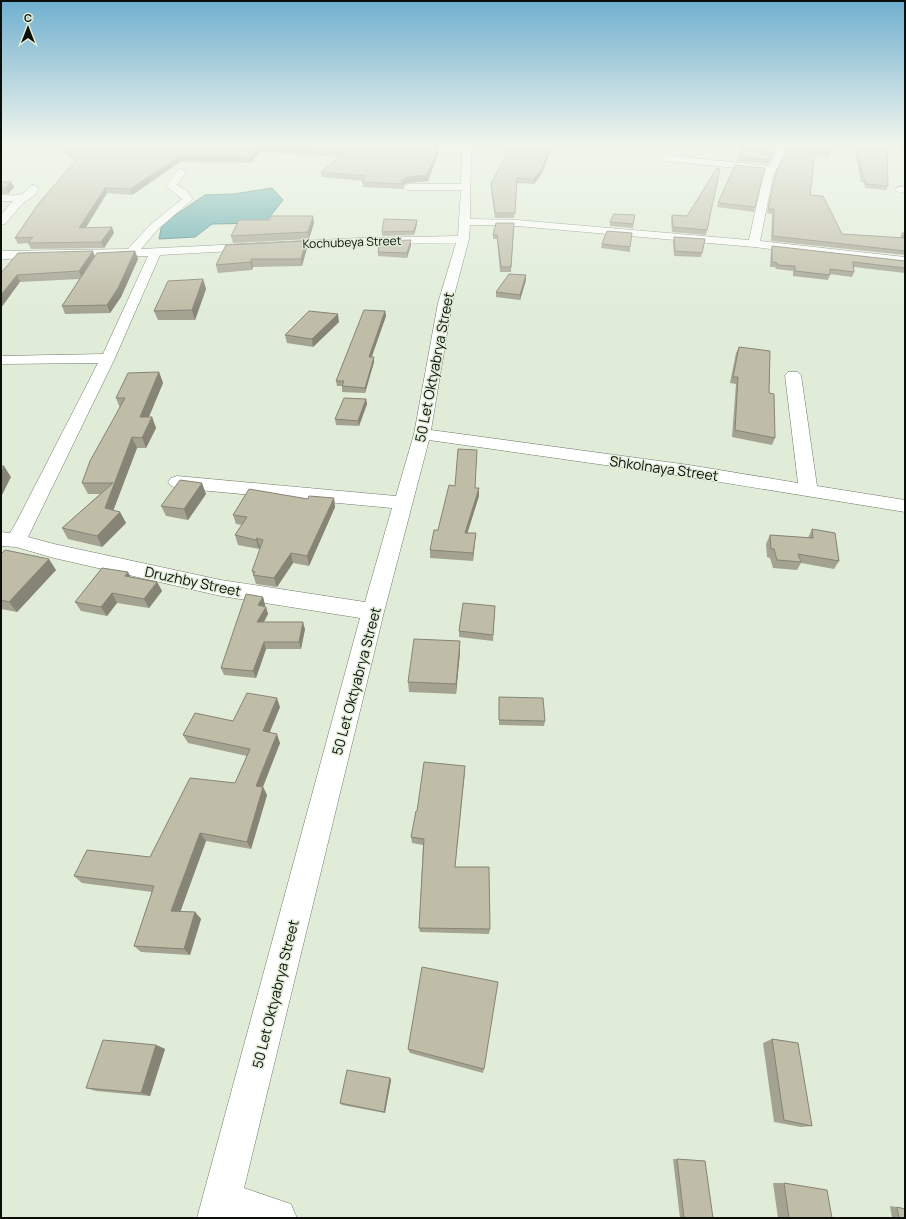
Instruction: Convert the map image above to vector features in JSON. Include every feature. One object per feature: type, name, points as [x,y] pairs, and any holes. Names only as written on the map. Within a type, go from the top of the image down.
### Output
[{"type":"street","points":[[132,252],[154,227],[187,200]]},
{"type":"street","name":"50 Let Oktyabrya Street","points":[[219,1209],[373,612],[422,434],[445,303],[464,230],[465,200]]},
{"type":"street","points":[[754,244],[763,200]]},
{"type":"street","points":[[1,222],[19,201]]},
{"type":"street","name":"Kochubeya Street","points":[[1,255],[156,252],[359,241],[517,223],[754,244],[905,261]]},
{"type":"street","name":"Druzhby Street","points":[[8,539],[27,521],[108,358],[156,252]]},
{"type":"street","points":[[1,360],[108,358]]},
{"type":"street","points":[[793,375],[808,490]]},
{"type":"street","name":"Shkolnaya Street","points":[[422,434],[689,471],[905,506]]},
{"type":"street","points":[[177,482],[403,503]]},
{"type":"street","name":"Druzhby Street","points":[[8,539],[54,551],[221,588],[373,612]]},
{"type":"street","points":[[219,1209],[277,1218]]},
{"type":"water","points":[[198,200],[283,200],[265,223],[212,224],[195,237],[159,239],[162,224]]},
{"type":"building","points":[[42,200],[97,200],[79,228],[112,227],[101,242],[28,243],[33,237],[15,238]]},
{"type":"building","points":[[493,200],[516,200],[515,213],[495,213]]},
{"type":"building","points":[[697,200],[713,200],[707,230],[673,227],[672,215],[687,216]]},
{"type":"building","points":[[719,200],[757,200],[755,207],[718,203]]},
{"type":"building","points":[[770,200],[825,200],[842,234],[905,238],[905,251],[773,236],[774,209],[768,209]]},
{"type":"building","points":[[614,214],[635,215],[633,224],[610,222]]},
{"type":"building","points":[[272,216],[313,216],[308,232],[231,236],[239,220],[270,220]]},
{"type":"building","points":[[384,219],[417,220],[414,231],[382,232]]},
{"type":"building","points":[[496,223],[514,223],[511,267],[501,267],[497,235],[493,235]]},
{"type":"building","points":[[607,231],[632,233],[630,247],[602,244]]},
{"type":"building","points":[[674,237],[705,239],[702,253],[675,251]]},
{"type":"building","points":[[411,240],[407,253],[378,252],[380,241]]},
{"type":"building","points":[[306,241],[301,259],[251,259],[251,262],[216,265],[226,245]]},
{"type":"building","points":[[772,246],[905,261],[905,268],[853,262],[854,272],[830,269],[830,275],[795,271],[795,266],[777,265],[777,263],[772,262]]},
{"type":"building","points":[[93,251],[79,271],[17,275],[1,295],[1,273],[18,253]]},
{"type":"building","points":[[135,251],[118,288],[107,305],[62,306],[97,253]]},
{"type":"building","points":[[509,274],[526,275],[520,295],[496,292]]},
{"type":"building","points":[[203,279],[192,310],[154,311],[168,281]]},
{"type":"building","points":[[364,310],[385,311],[369,357],[374,357],[365,388],[342,386],[344,381],[336,381]]},
{"type":"building","points":[[309,311],[338,314],[312,339],[285,335]]},
{"type":"building","points":[[739,347],[770,351],[769,393],[774,394],[775,438],[735,430],[738,377],[733,377]]},
{"type":"building","points":[[159,372],[140,417],[152,417],[142,438],[132,437],[105,508],[120,512],[97,536],[62,528],[113,483],[82,483],[90,461],[125,398],[116,398],[128,373]]},
{"type":"building","points":[[344,398],[366,399],[358,421],[335,419]]},
{"type":"building","points":[[458,449],[477,450],[475,488],[479,488],[465,533],[476,533],[473,553],[430,550],[434,530],[438,530],[449,485],[455,486]]},
{"type":"building","points":[[1,466],[4,466],[1,473]]},
{"type":"building","points":[[180,480],[202,483],[184,509],[161,506]]},
{"type":"building","points":[[249,489],[308,499],[309,496],[334,498],[307,556],[291,553],[274,578],[253,575],[255,572],[252,571],[263,540],[257,538],[256,540],[235,535],[247,517],[233,515]]},
{"type":"building","points":[[812,529],[835,533],[839,561],[798,554],[801,562],[777,560],[774,549],[771,549],[770,535],[813,538]]},
{"type":"building","points":[[5,550],[49,559],[9,602],[1,600],[1,554]]},
{"type":"building","points":[[102,568],[128,572],[125,576],[157,582],[144,599],[112,593],[101,607],[75,602]]},
{"type":"building","points":[[246,594],[263,597],[258,605],[266,607],[257,622],[303,622],[299,642],[264,642],[253,671],[221,668]]},
{"type":"building","points":[[463,603],[495,606],[493,635],[459,631]]},
{"type":"building","points":[[414,639],[460,641],[456,684],[408,682]]},
{"type":"building","points":[[247,693],[277,698],[263,731],[277,734],[256,786],[263,787],[247,842],[200,833],[171,911],[195,912],[184,949],[134,946],[154,886],[74,876],[87,850],[150,857],[190,778],[235,783],[250,749],[183,735],[195,713],[233,721]]},
{"type":"building","points":[[499,697],[543,698],[545,721],[499,720]]},
{"type":"building","points":[[424,762],[465,766],[455,867],[489,867],[490,929],[419,928],[424,839],[411,837],[417,811]]},
{"type":"building","points":[[422,967],[498,982],[484,1069],[408,1049]]},
{"type":"building","points":[[772,1039],[798,1043],[812,1126],[784,1120]]},
{"type":"building","points":[[103,1040],[156,1045],[141,1093],[86,1088]]},
{"type":"building","points":[[347,1070],[390,1078],[384,1112],[340,1103]]},
{"type":"building","points":[[677,1159],[705,1161],[713,1218],[684,1218]]},
{"type":"building","points":[[784,1183],[827,1190],[832,1218],[789,1218]]},
{"type":"building","points":[[897,1207],[905,1209],[905,1218],[899,1218]]}]
